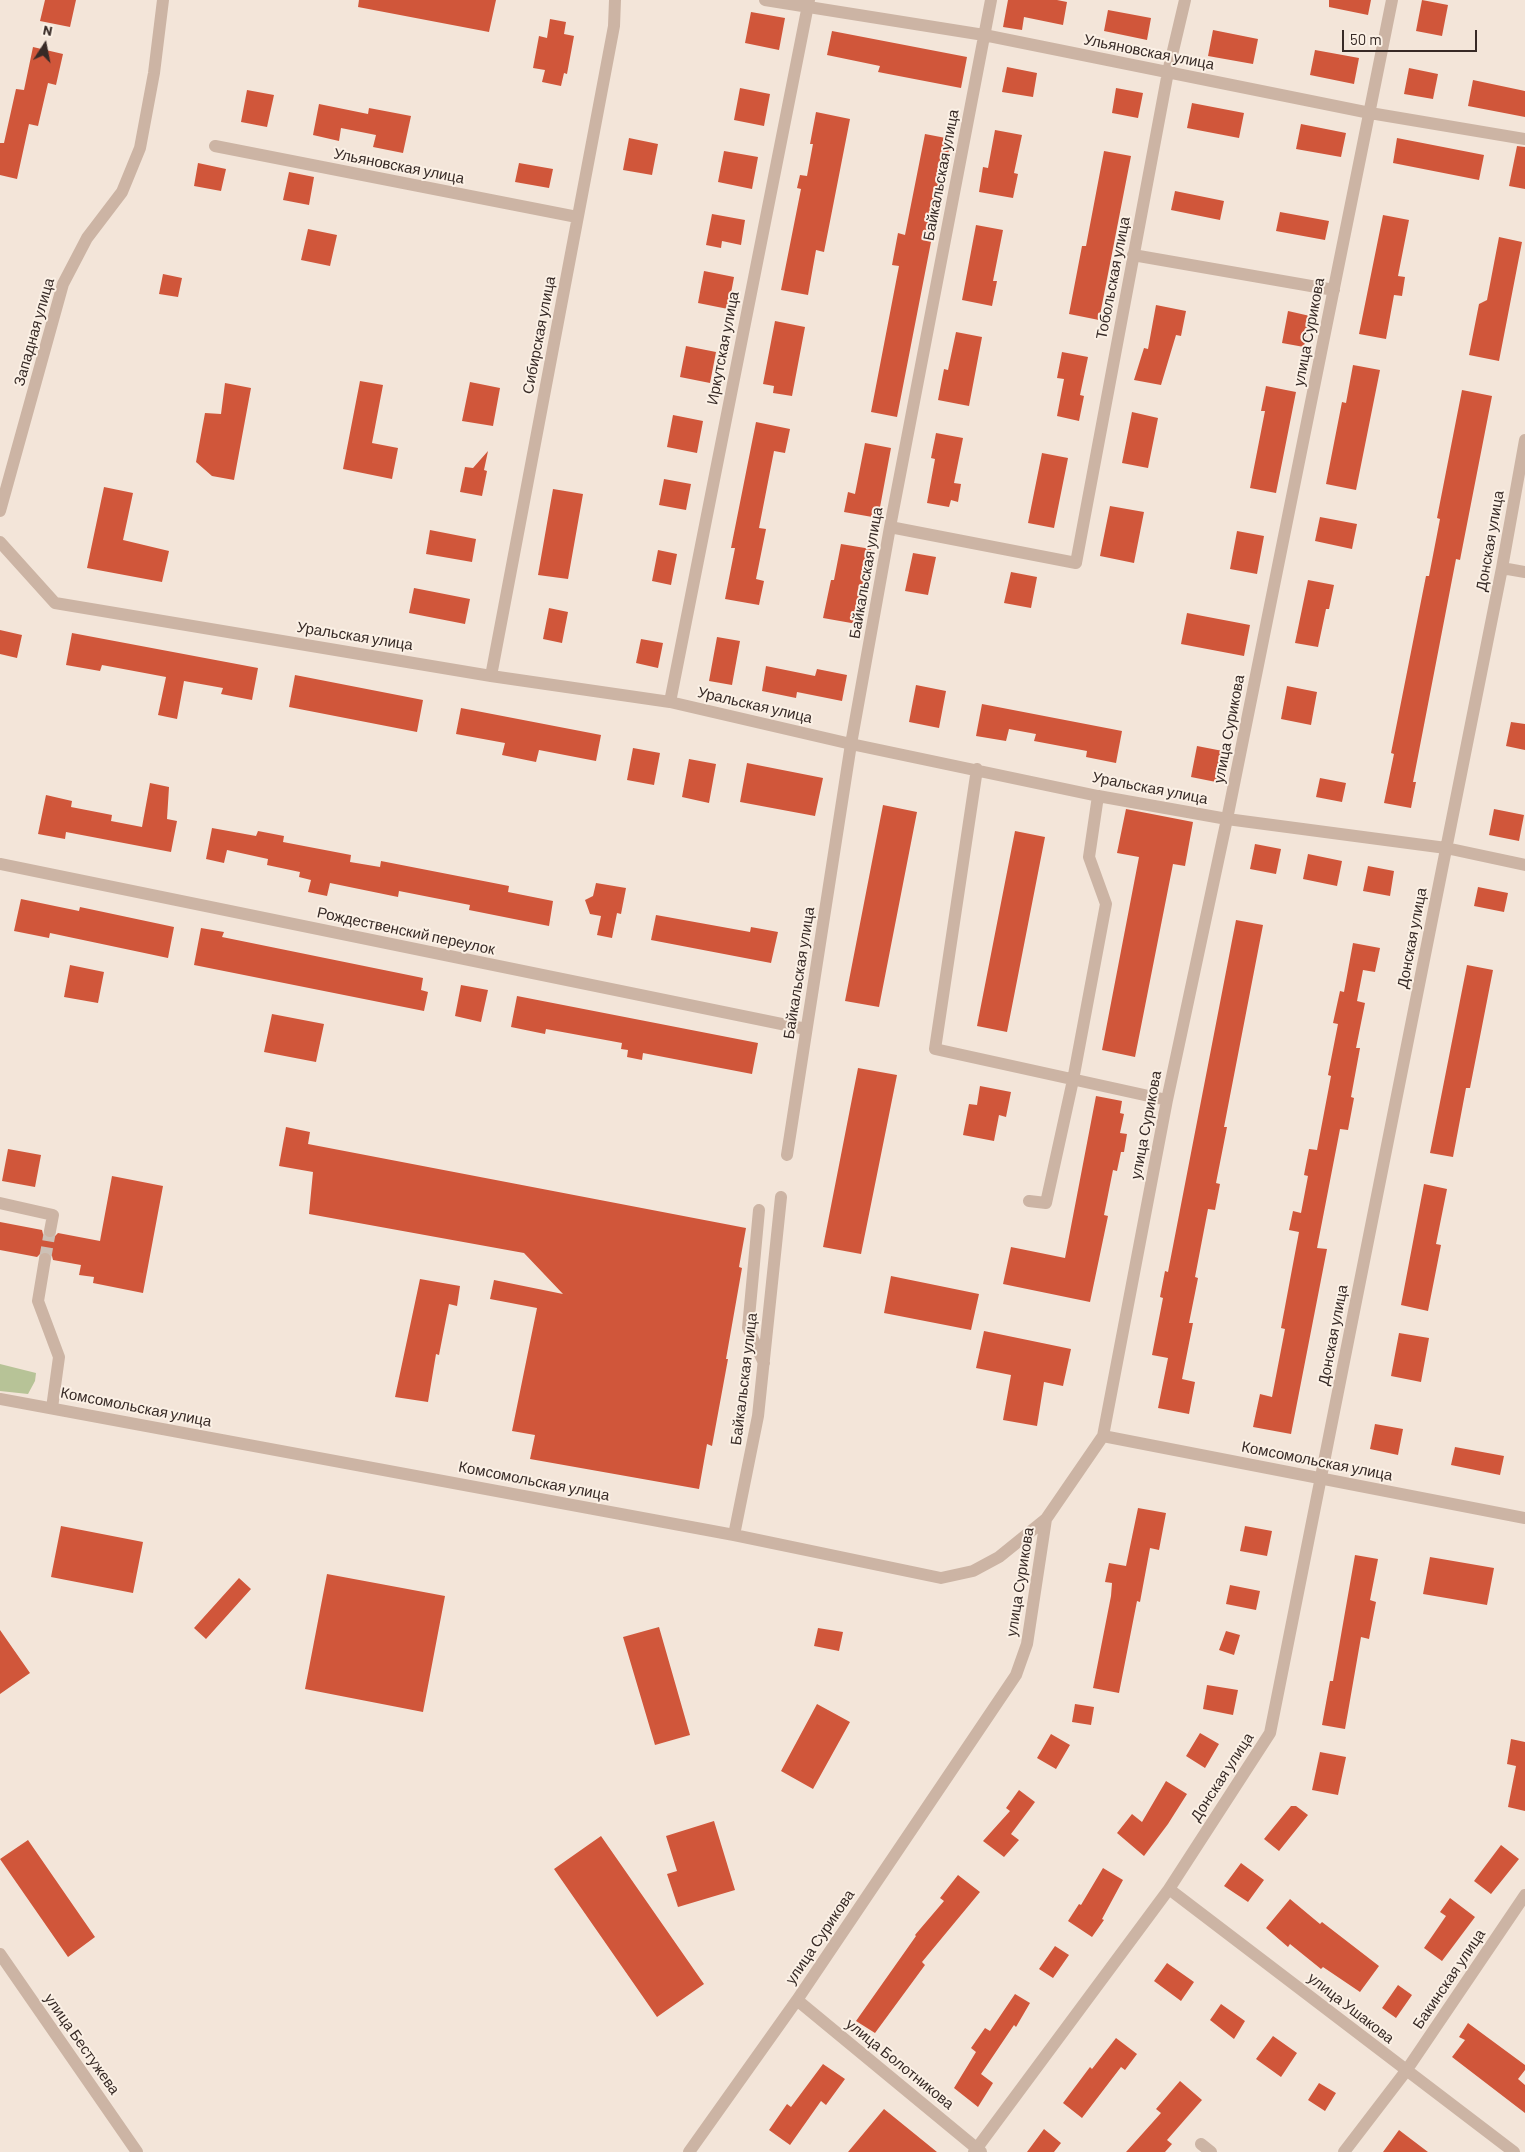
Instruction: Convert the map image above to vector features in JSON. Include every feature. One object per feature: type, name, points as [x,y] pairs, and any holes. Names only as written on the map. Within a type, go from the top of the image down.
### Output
[{"type":"street","name":"Западная улица","points":[[0,511],[63,284],[87,238],[122,192],[140,148],[154,73],[163,0]]},
{"type":"street","name":"Сибирская улица","points":[[492,676],[614,26],[615,0]]},
{"type":"street","name":"Ульяновская улица","points":[[765,0],[808,4],[984,35],[1370,113],[1525,139]]},
{"type":"street","name":"Байкальская улица","points":[[787,1155],[851,744],[890,527],[991,0]]},
{"type":"street","name":"Тобольская улица","points":[[890,527],[1076,563],[1168,72],[1185,0]]},
{"type":"street","name":"улица Сурикова","points":[[689,2152],[797,2000],[1016,1675],[1027,1644],[1046,1519],[1103,1436],[1167,1100],[1227,819],[1392,0]]},
{"type":"street","name":"Иркутская улица","points":[[670,702],[808,4]]},
{"type":"street","name":"Ульяновская улица","points":[[215,146],[577,217]]},
{"type":"street","points":[[1133,255],[1334,290]]},
{"type":"street","name":"Донская улица","points":[[977,2151],[1169,1888],[1270,1733],[1502,568],[1525,440]]},
{"type":"street","name":"Уральская улица","points":[[0,542],[55,603],[492,676],[670,702],[851,744],[1098,796],[1227,819],[1446,848],[1525,864]]},
{"type":"street","points":[[1502,568],[1525,572]]},
{"type":"street","points":[[976,769],[935,1049],[1167,1100]]},
{"type":"street","points":[[1030,1201],[1046,1203],[1073,1080],[1106,904],[1089,857],[1098,796]]},
{"type":"street","name":"Рождественский переулок","points":[[0,864],[806,1029]]},
{"type":"street","name":"Байкальская улица","points":[[734,1535],[758,1416],[781,1197]]},
{"type":"street","points":[[0,1204],[53,1215],[50,1231]]},
{"type":"street","points":[[759,1210],[748,1328],[764,1362]]},
{"type":"street","points":[[45,1258],[38,1301],[60,1356],[52,1408]]},
{"type":"street","name":"Комсомольская улица","points":[[0,1399],[734,1535],[941,1578],[973,1571],[999,1557],[1046,1519]]},
{"type":"street","name":"Комсомольская улица","points":[[1103,1436],[1525,1518]]},
{"type":"street","name":"улица Ушакова","points":[[1169,1888],[1514,2152]]},
{"type":"street","name":"Бакинская улица","points":[[1344,2152],[1406,2071],[1525,1895]]},
{"type":"street","name":"улица Бестужева","points":[[0,1954],[137,2152]]},
{"type":"street","name":"улица Болотникова","points":[[797,2000],[977,2151]]},
{"type":"green space","points":[[0,1364],[36,1373],[35,1381],[28,1394],[0,1391]]},
{"type":"building","points":[[45,0],[76,0],[70,27],[40,21]]},
{"type":"building","points":[[359,0],[496,0],[489,32],[358,7]]},
{"type":"building","points":[[1008,0],[1057,0],[1067,2],[1063,25],[1024,17],[1022,30],[1003,27]]},
{"type":"building","points":[[1329,0],[1371,0],[1368,15],[1329,7]]},
{"type":"building","points":[[1422,0],[1448,5],[1442,36],[1416,31]]},
{"type":"building","points":[[1108,10],[1151,18],[1147,40],[1104,31]]},
{"type":"building","points":[[751,12],[785,18],[779,50],[745,43]]},
{"type":"building","points":[[550,19],[566,22],[564,34],[574,36],[567,74],[564,73],[561,86],[542,82],[545,70],[533,68],[539,36],[547,38]]},
{"type":"building","points":[[1213,30],[1258,39],[1253,64],[1208,56]]},
{"type":"building","points":[[832,31],[967,57],[961,88],[878,72],[880,66],[827,55]]},
{"type":"building","points":[[33,47],[63,54],[56,85],[48,83],[38,126],[29,124],[17,179],[0,175],[0,143],[4,143],[16,89],[24,90]]},
{"type":"building","points":[[1315,50],[1359,58],[1354,84],[1310,75]]},
{"type":"building","points":[[1007,67],[1037,73],[1033,97],[1002,92]]},
{"type":"building","points":[[1409,68],[1438,74],[1433,99],[1404,94]]},
{"type":"building","points":[[1473,80],[1525,91],[1525,117],[1468,106]]},
{"type":"building","points":[[740,88],[770,94],[764,126],[734,120]]},
{"type":"building","points":[[1116,88],[1143,93],[1138,118],[1112,113]]},
{"type":"building","points":[[247,90],[274,95],[267,127],[241,122]]},
{"type":"building","points":[[1192,103],[1244,113],[1239,138],[1187,128]]},
{"type":"building","points":[[319,104],[368,114],[369,108],[411,116],[403,153],[373,147],[376,135],[341,128],[339,141],[313,135]]},
{"type":"building","points":[[816,112],[850,119],[824,252],[816,250],[808,295],[781,290],[801,189],[797,188],[800,175],[807,176]]},
{"type":"building","points":[[1301,124],[1346,133],[1341,157],[1296,149]]},
{"type":"building","points":[[995,130],[1022,135],[1014,173],[1018,174],[1013,198],[979,192],[983,167],[988,168]]},
{"type":"building","points":[[925,134],[951,139],[897,417],[871,412],[899,266],[892,265],[898,233],[905,235]]},
{"type":"building","points":[[629,138],[658,144],[652,175],[623,170]]},
{"type":"building","points":[[1397,138],[1484,155],[1479,180],[1393,163]]},
{"type":"building","points":[[1517,146],[1525,147],[1525,189],[1509,186]]},
{"type":"building","points":[[724,151],[758,157],[752,189],[718,182]]},
{"type":"building","points":[[1104,151],[1131,156],[1099,320],[1069,314],[1082,246],[1086,246]]},
{"type":"building","points":[[198,163],[226,169],[221,191],[194,186]]},
{"type":"building","points":[[519,163],[553,169],[549,188],[515,182]]},
{"type":"building","points":[[289,172],[314,177],[309,205],[283,200]]},
{"type":"building","points":[[1175,191],[1224,201],[1220,220],[1171,210]]},
{"type":"building","points":[[1280,212],[1329,221],[1325,240],[1276,231]]},
{"type":"building","points":[[712,214],[745,220],[741,245],[722,241],[721,248],[706,245]]},
{"type":"building","points":[[1383,215],[1409,220],[1398,276],[1405,277],[1402,296],[1394,295],[1386,339],[1359,334]]},
{"type":"building","points":[[976,225],[1003,230],[993,281],[997,281],[992,306],[962,300]]},
{"type":"building","points":[[308,229],[337,235],[330,266],[301,260]]},
{"type":"building","points":[[1499,237],[1522,242],[1499,361],[1469,355],[1479,304],[1487,300]]},
{"type":"building","points":[[704,271],[734,277],[728,309],[698,303]]},
{"type":"building","points":[[163,274],[182,278],[178,297],[159,294]]},
{"type":"building","points":[[1156,305],[1186,311],[1181,336],[1176,335],[1161,385],[1134,380],[1144,348],[1148,349]]},
{"type":"building","points":[[1288,311],[1310,316],[1304,347],[1282,343]]},
{"type":"building","points":[[775,321],[805,327],[792,396],[773,393],[774,386],[763,384]]},
{"type":"building","points":[[956,332],[982,337],[969,406],[938,400],[944,369],[948,370]]},
{"type":"building","points":[[686,346],[716,352],[710,383],[680,377]]},
{"type":"building","points":[[1062,352],[1088,357],[1080,395],[1084,396],[1079,421],[1057,416],[1064,379],[1057,378]]},
{"type":"building","points":[[1353,365],[1380,370],[1356,490],[1326,484],[1342,402],[1346,403]]},
{"type":"building","points":[[360,381],[383,385],[372,443],[398,448],[392,479],[343,469]]},
{"type":"building","points":[[470,382],[500,388],[493,426],[462,421]]},
{"type":"building","points":[[225,383],[251,388],[234,480],[212,476],[196,462],[205,413],[221,414]]},
{"type":"building","points":[[1266,386],[1296,392],[1276,493],[1250,488],[1265,411],[1261,411]]},
{"type":"building","points":[[1462,390],[1492,396],[1460,560],[1456,559],[1413,782],[1416,782],[1411,808],[1384,803],[1394,754],[1391,753],[1426,576],[1429,576],[1440,519],[1437,518]]},
{"type":"building","points":[[1132,412],[1158,418],[1148,468],[1122,463]]},
{"type":"building","points":[[673,415],[703,421],[697,453],[667,447]]},
{"type":"building","points":[[756,422],[790,429],[785,453],[774,451],[759,528],[766,529],[756,579],[764,581],[759,605],[725,599],[735,548],[731,548]]},
{"type":"building","points":[[936,433],[963,438],[954,483],[961,484],[958,502],[951,500],[949,507],[927,503],[935,459],[931,458]]},
{"type":"building","points":[[865,443],[891,448],[878,518],[844,512],[848,492],[855,494]]},
{"type":"building","points":[[488,451],[484,470],[487,471],[482,496],[460,492],[465,467],[473,468]]},
{"type":"building","points":[[1042,453],[1068,458],[1054,528],[1028,523]]},
{"type":"building","points":[[664,479],[691,484],[686,510],[659,505]]},
{"type":"building","points":[[104,487],[133,493],[123,540],[169,551],[162,582],[87,568]]},
{"type":"building","points":[[553,489],[583,494],[568,579],[538,575]]},
{"type":"building","points":[[1110,506],[1144,512],[1134,563],[1100,556]]},
{"type":"building","points":[[1320,517],[1357,524],[1352,549],[1315,541]]},
{"type":"building","points":[[430,530],[476,539],[472,562],[426,554]]},
{"type":"building","points":[[1237,531],[1264,536],[1257,574],[1230,569]]},
{"type":"building","points":[[841,544],[871,549],[857,624],[823,618],[831,580],[834,580]]},
{"type":"building","points":[[658,550],[677,554],[671,585],[652,581]]},
{"type":"building","points":[[913,553],[936,557],[928,595],[905,591]]},
{"type":"building","points":[[1011,572],[1037,577],[1031,608],[1004,603]]},
{"type":"building","points":[[1308,580],[1334,585],[1329,609],[1326,609],[1318,647],[1295,643]]},
{"type":"building","points":[[414,588],[470,599],[465,624],[409,613]]},
{"type":"building","points":[[549,608],[568,612],[562,643],[543,639]]},
{"type":"building","points":[[1187,613],[1250,625],[1244,656],[1181,644]]},
{"type":"building","points":[[0,630],[22,635],[17,658],[0,654]]},
{"type":"building","points":[[72,633],[258,668],[252,700],[221,694],[223,688],[184,681],[177,719],[158,715],[166,677],[102,665],[100,671],[66,665]]},
{"type":"building","points":[[717,637],[740,641],[732,685],[709,681]]},
{"type":"building","points":[[641,639],[663,643],[658,668],[636,663]]},
{"type":"building","points":[[766,666],[815,676],[817,669],[847,675],[842,701],[797,692],[796,698],[762,691]]},
{"type":"building","points":[[295,675],[423,700],[417,732],[289,707]]},
{"type":"building","points":[[916,685],[946,691],[939,728],[909,722]]},
{"type":"building","points":[[1287,686],[1317,692],[1311,725],[1281,719]]},
{"type":"building","points":[[982,704],[1122,731],[1116,763],[1086,757],[1087,751],[1034,741],[1036,734],[1009,729],[1006,741],[976,736]]},
{"type":"building","points":[[461,708],[601,735],[596,761],[539,750],[536,762],[502,755],[505,743],[456,734]]},
{"type":"building","points":[[1511,722],[1525,724],[1525,750],[1506,746]]},
{"type":"building","points":[[1197,746],[1228,752],[1221,783],[1191,777]]},
{"type":"building","points":[[633,748],[660,753],[654,785],[627,780]]},
{"type":"building","points":[[689,759],[716,764],[709,803],[682,797]]},
{"type":"building","points":[[747,763],[823,778],[815,816],[740,802]]},
{"type":"building","points":[[1320,778],[1346,783],[1342,802],[1316,797]]},
{"type":"building","points":[[150,783],[169,787],[167,819],[177,821],[171,852],[66,832],[65,839],[38,834],[46,795],[72,801],[71,807],[112,815],[111,821],[142,827]]},
{"type":"building","points":[[883,805],[917,812],[879,1007],[845,1001]]},
{"type":"building","points":[[1126,809],[1193,822],[1185,866],[1173,864],[1135,1057],[1102,1050],[1139,857],[1117,853]]},
{"type":"building","points":[[1494,809],[1524,815],[1519,841],[1489,835]]},
{"type":"building","points":[[212,828],[256,836],[258,831],[284,836],[283,842],[351,855],[350,862],[380,867],[381,861],[509,886],[508,892],[553,901],[549,926],[469,910],[470,905],[399,891],[398,897],[330,883],[327,896],[308,892],[311,880],[299,877],[300,872],[267,865],[268,859],[227,850],[224,863],[206,859]]},
{"type":"building","points":[[1015,831],[1045,837],[1007,1032],[977,1026]]},
{"type":"building","points":[[1255,844],[1281,849],[1276,874],[1250,869]]},
{"type":"building","points":[[1308,854],[1342,861],[1337,886],[1303,879]]},
{"type":"building","points":[[1368,866],[1394,871],[1390,896],[1363,891]]},
{"type":"building","points":[[596,883],[626,888],[621,914],[617,913],[612,938],[597,935],[601,916],[590,914],[585,900],[593,896]]},
{"type":"building","points":[[1478,887],[1508,893],[1504,912],[1474,906]]},
{"type":"building","points":[[21,899],[79,911],[80,907],[174,927],[168,958],[50,933],[49,938],[14,931]]},
{"type":"building","points":[[656,915],[750,932],[751,927],[778,932],[771,963],[651,940]]},
{"type":"building","points":[[1236,920],[1263,925],[1224,1127],[1227,1127],[1216,1183],[1220,1184],[1215,1210],[1208,1209],[1195,1277],[1198,1278],[1189,1323],[1193,1323],[1182,1379],[1195,1382],[1189,1414],[1158,1408],[1168,1358],[1152,1355],[1163,1298],[1160,1297],[1165,1271],[1168,1272]]},
{"type":"building","points":[[201,928],[224,932],[222,937],[423,978],[421,990],[428,992],[424,1011],[194,965]]},
{"type":"building","points":[[1353,943],[1380,948],[1375,972],[1363,970],[1357,1001],[1365,1003],[1356,1048],[1360,1048],[1351,1097],[1354,1098],[1348,1130],[1340,1129],[1317,1248],[1327,1249],[1291,1434],[1253,1427],[1260,1394],[1272,1397],[1285,1329],[1281,1328],[1299,1232],[1289,1230],[1293,1211],[1301,1213],[1308,1176],[1304,1175],[1309,1149],[1317,1150],[1331,1076],[1328,1075],[1338,1024],[1333,1023],[1340,991],[1344,992]]},
{"type":"building","points":[[70,965],[104,972],[98,1003],[64,997]]},
{"type":"building","points":[[1467,965],[1493,970],[1470,1088],[1466,1088],[1453,1157],[1430,1153]]},
{"type":"building","points":[[461,985],[488,990],[481,1022],[455,1016]]},
{"type":"building","points":[[517,996],[758,1043],[752,1074],[643,1053],[642,1060],[627,1057],[628,1050],[621,1049],[622,1043],[546,1029],[545,1034],[511,1027]]},
{"type":"building","points":[[272,1014],[324,1024],[316,1062],[264,1052]]},
{"type":"building","points":[[858,1068],[897,1075],[861,1254],[823,1247]]},
{"type":"building","points":[[980,1086],[1011,1092],[1006,1117],[999,1115],[994,1141],[963,1135],[969,1104],[977,1105]]},
{"type":"building","points":[[1096,1096],[1122,1101],[1120,1113],[1124,1114],[1120,1133],[1127,1134],[1124,1152],[1121,1152],[1117,1171],[1113,1170],[1104,1215],[1108,1216],[1090,1302],[1003,1284],[1011,1247],[1065,1258]]},
{"type":"building","points":[[286,1127],[310,1132],[308,1144],[746,1228],[739,1267],[742,1268],[726,1359],[728,1359],[712,1446],[707,1444],[699,1489],[530,1459],[535,1435],[512,1431],[537,1308],[490,1299],[494,1280],[563,1294],[524,1253],[309,1214],[313,1172],[279,1166]]},
{"type":"building","points":[[8,1149],[41,1155],[35,1187],[2,1181]]},
{"type":"building","points":[[112,1176],[163,1186],[143,1293],[93,1283],[94,1277],[79,1275],[81,1265],[53,1260],[47,1251],[42,1252],[37,1257],[0,1250],[0,1222],[42,1230],[48,1239],[53,1238],[58,1233],[100,1241]]},
{"type":"building","points":[[1424,1184],[1447,1189],[1436,1244],[1441,1245],[1428,1311],[1401,1305]]},
{"type":"building","points":[[891,1276],[979,1294],[971,1330],[884,1313]]},
{"type":"building","points":[[420,1279],[460,1286],[457,1306],[449,1304],[439,1355],[436,1354],[428,1402],[395,1397]]},
{"type":"building","points":[[984,1331],[1071,1349],[1063,1386],[1044,1382],[1037,1426],[1003,1420],[1011,1375],[976,1368]]},
{"type":"building","points":[[1399,1333],[1429,1338],[1421,1382],[1391,1376]]},
{"type":"building","points":[[1375,1424],[1403,1429],[1398,1455],[1370,1449]]},
{"type":"building","points":[[1455,1447],[1504,1456],[1500,1475],[1451,1465]]},
{"type":"building","points":[[1138,1508],[1166,1513],[1159,1550],[1150,1548],[1140,1602],[1137,1601],[1119,1693],[1093,1688],[1111,1596],[1112,1583],[1105,1582],[1109,1563],[1126,1566]]},
{"type":"building","points":[[61,1526],[143,1542],[133,1593],[51,1577]]},
{"type":"building","points":[[1245,1526],[1272,1531],[1267,1556],[1240,1551]]},
{"type":"building","points":[[1355,1555],[1378,1559],[1370,1600],[1376,1602],[1369,1639],[1361,1637],[1345,1729],[1322,1725],[1330,1681],[1333,1681]]},
{"type":"building","points":[[1430,1557],[1494,1568],[1487,1605],[1423,1594]]},
{"type":"building","points":[[327,1574],[445,1596],[423,1712],[305,1689]]},
{"type":"building","points":[[239,1578],[251,1589],[206,1639],[194,1628]]},
{"type":"building","points":[[1230,1585],[1260,1591],[1256,1610],[1226,1604]]},
{"type":"building","points":[[659,1627],[690,1735],[655,1745],[623,1637]]},
{"type":"building","points":[[818,1628],[843,1632],[839,1651],[814,1646]]},
{"type":"building","points":[[0,1630],[30,1673],[0,1694]]},
{"type":"building","points":[[1226,1631],[1240,1635],[1234,1655],[1219,1650]]},
{"type":"building","points":[[1207,1685],[1238,1690],[1233,1715],[1203,1709]]},
{"type":"building","points":[[817,1704],[850,1722],[813,1789],[781,1771]]},
{"type":"building","points":[[1075,1704],[1094,1707],[1091,1725],[1072,1722]]},
{"type":"building","points":[[1200,1733],[1219,1744],[1205,1768],[1186,1756]]},
{"type":"building","points":[[1051,1734],[1070,1745],[1056,1769],[1037,1758]]},
{"type":"building","points":[[1511,1739],[1525,1742],[1525,1811],[1508,1807],[1516,1766],[1507,1764]]},
{"type":"building","points":[[1320,1752],[1346,1757],[1338,1795],[1312,1790]]},
{"type":"building","points":[[1166,1781],[1187,1794],[1144,1856],[1117,1833],[1132,1814],[1142,1822]]},
{"type":"building","points":[[1019,1790],[1035,1802],[1011,1834],[1019,1840],[1004,1857],[983,1841],[1010,1811],[1006,1808]]},
{"type":"building","points":[[1291,1806],[1296,1806],[1308,1815],[1279,1851],[1264,1839]]},
{"type":"building","points":[[714,1821],[735,1890],[678,1907],[667,1874],[677,1871],[666,1836]]},
{"type":"building","points":[[601,1836],[704,1984],[657,2017],[554,1869]]},
{"type":"building","points":[[28,1840],[95,1937],[68,1957],[0,1859]]},
{"type":"building","points":[[1501,1845],[1519,1859],[1491,1894],[1474,1881]]},
{"type":"building","points":[[1241,1863],[1264,1880],[1248,1902],[1224,1886]]},
{"type":"building","points":[[1103,1868],[1123,1880],[1102,1919],[1104,1920],[1092,1937],[1068,1921],[1079,1904],[1081,1905]]},
{"type":"building","points":[[958,1875],[980,1892],[922,1962],[925,1965],[875,2033],[856,2021],[915,1935],[944,1901],[940,1898]]},
{"type":"building","points":[[1450,1898],[1475,1917],[1442,1961],[1424,1948],[1446,1916],[1440,1912]]},
{"type":"building","points":[[1290,1899],[1320,1924],[1322,1922],[1379,1966],[1360,1992],[1323,1967],[1321,1969],[1290,1944],[1288,1947],[1266,1928]]},
{"type":"building","points":[[1055,1946],[1069,1955],[1053,1978],[1039,1969]]},
{"type":"building","points":[[1167,1963],[1194,1982],[1181,2001],[1154,1981]]},
{"type":"building","points":[[1398,1985],[1412,1995],[1396,2018],[1382,2008]]},
{"type":"building","points":[[1015,1994],[1030,2003],[1016,2027],[1014,2025],[981,2074],[993,2083],[978,2107],[954,2088],[976,2052],[971,2048],[985,2028],[990,2031]]},
{"type":"building","points":[[1221,2004],[1245,2021],[1234,2039],[1210,2020]]},
{"type":"building","points":[[1468,2023],[1525,2065],[1525,2070],[1518,2079],[1525,2085],[1525,2113],[1452,2057],[1465,2040],[1459,2037]]},
{"type":"building","points":[[1273,2036],[1297,2053],[1281,2077],[1256,2059]]},
{"type":"building","points":[[1116,2038],[1137,2054],[1125,2070],[1121,2067],[1082,2118],[1063,2103],[1090,2067],[1092,2069]]},
{"type":"building","points":[[823,2064],[845,2079],[826,2105],[821,2101],[790,2145],[769,2130],[787,2104],[791,2107]]},
{"type":"building","points":[[1180,2081],[1202,2100],[1167,2140],[1172,2144],[1165,2152],[1126,2152],[1161,2113],[1156,2109]]},
{"type":"building","points":[[1319,2083],[1336,2093],[1325,2111],[1308,2100]]},
{"type":"building","points":[[884,2109],[937,2152],[848,2152]]},
{"type":"building","points":[[1044,2129],[1061,2143],[1054,2152],[1027,2152]]},
{"type":"building","points":[[1399,2130],[1428,2152],[1383,2152]]},
{"type":"tunnel","points":[[45,1259],[50,1231]]}]
